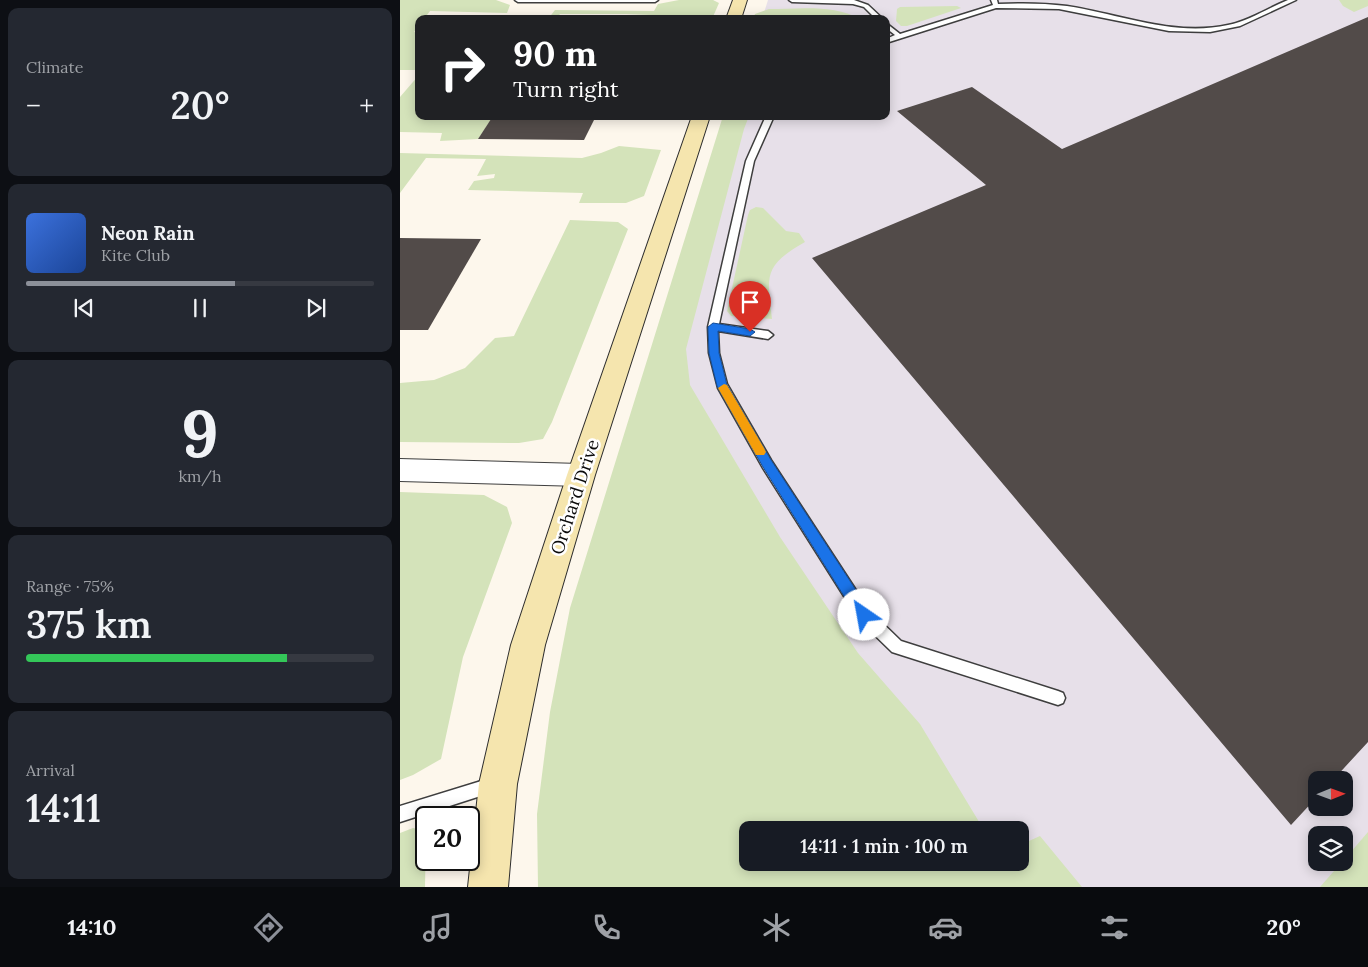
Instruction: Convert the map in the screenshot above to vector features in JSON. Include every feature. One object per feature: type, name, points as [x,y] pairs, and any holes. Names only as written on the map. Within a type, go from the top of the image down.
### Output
[{"type":"street","points":[[735,15],[740,0]]},
{"type":"street","name":"Orchard Drive","points":[[488,887],[498,784],[528,644],[581,475],[700,120]]},
{"type":"street","points":[[400,470],[581,475]]},
{"type":"lane","points":[[518,0],[655,0]]},
{"type":"lane","points":[[792,0],[854,2],[866,6],[876,15]]},
{"type":"lane","points":[[890,39],[995,3],[1044,5],[1076,9],[1164,27],[1207,30],[1231,27],[1293,0]]},
{"type":"lane","points":[[890,28],[899,36]]},
{"type":"lane","points":[[768,120],[750,161],[713,327],[714,353],[722,386],[767,464],[864,615],[897,647],[1058,698]]},
{"type":"lane","points":[[713,327],[768,335]]},
{"type":"lane","points":[[400,814],[498,784]]},
{"type":"shaded area","points":[[768,0],[1368,0],[1368,887],[846,887],[957,871],[1029,871],[1029,821],[816,821],[635,434],[732,120],[890,120],[890,15],[763,15]]},
{"type":"green space","points":[[400,0],[496,0],[510,5],[507,13],[430,11],[427,15],[415,15],[415,70],[400,70]]},
{"type":"green space","points":[[679,0],[713,0],[719,3],[714,15],[551,15],[555,10],[654,11],[658,4]]},
{"type":"green space","points":[[1339,0],[1368,0],[1368,6],[1354,12],[1343,6]]},
{"type":"green space","points":[[957,6],[961,8],[907,26],[901,26],[896,21],[897,9],[900,7]]},
{"type":"green space","points":[[804,8],[827,9],[852,15],[755,15],[769,9]]},
{"type":"green space","points":[[415,80],[415,120],[491,120],[478,139],[440,141],[442,133],[400,132],[400,97]]},
{"type":"green space","points":[[722,120],[747,120],[686,349],[690,385],[780,537],[858,653],[920,724],[979,821],[739,821],[739,871],[1029,871],[1029,841],[1040,836],[1082,887],[538,887],[537,814],[550,712],[570,608]]},
{"type":"green space","points":[[619,146],[661,150],[644,196],[626,203],[579,203],[583,193],[468,190],[474,181],[494,178],[495,174],[477,176],[486,159],[426,158],[400,193],[400,153],[582,158]]},
{"type":"green space","points":[[756,207],[763,208],[786,231],[799,233],[805,242],[781,258],[771,273],[769,292],[772,319],[731,316],[727,311],[748,215],[750,210]]},
{"type":"green space","points":[[570,220],[618,222],[628,229],[552,422],[543,439],[519,443],[400,442],[400,383],[434,380],[465,368],[495,338],[514,336]]},
{"type":"green space","points":[[400,492],[484,495],[507,507],[512,523],[463,657],[441,759],[400,780]]},
{"type":"green space","points":[[415,828],[415,871],[425,871],[425,887],[400,887],[400,833]]},
{"type":"green space","points":[[1368,832],[1368,887],[1320,887],[1334,871],[1353,871],[1353,850]]},
{"type":"building","points":[[1368,17],[1368,742],[1341,771],[1308,771],[1308,807],[1291,825],[812,258],[986,185],[897,111],[972,87],[1062,149]]},
{"type":"building","points":[[490,120],[594,120],[584,140],[478,139]]},
{"type":"building","points":[[400,238],[481,239],[428,330],[400,330]]},
{"type":"slow traffic","points":[[724,388],[760,452]]},
{"type":"route","points":[[750,332],[713,327],[714,353],[722,386],[767,464],[864,615]]}]
